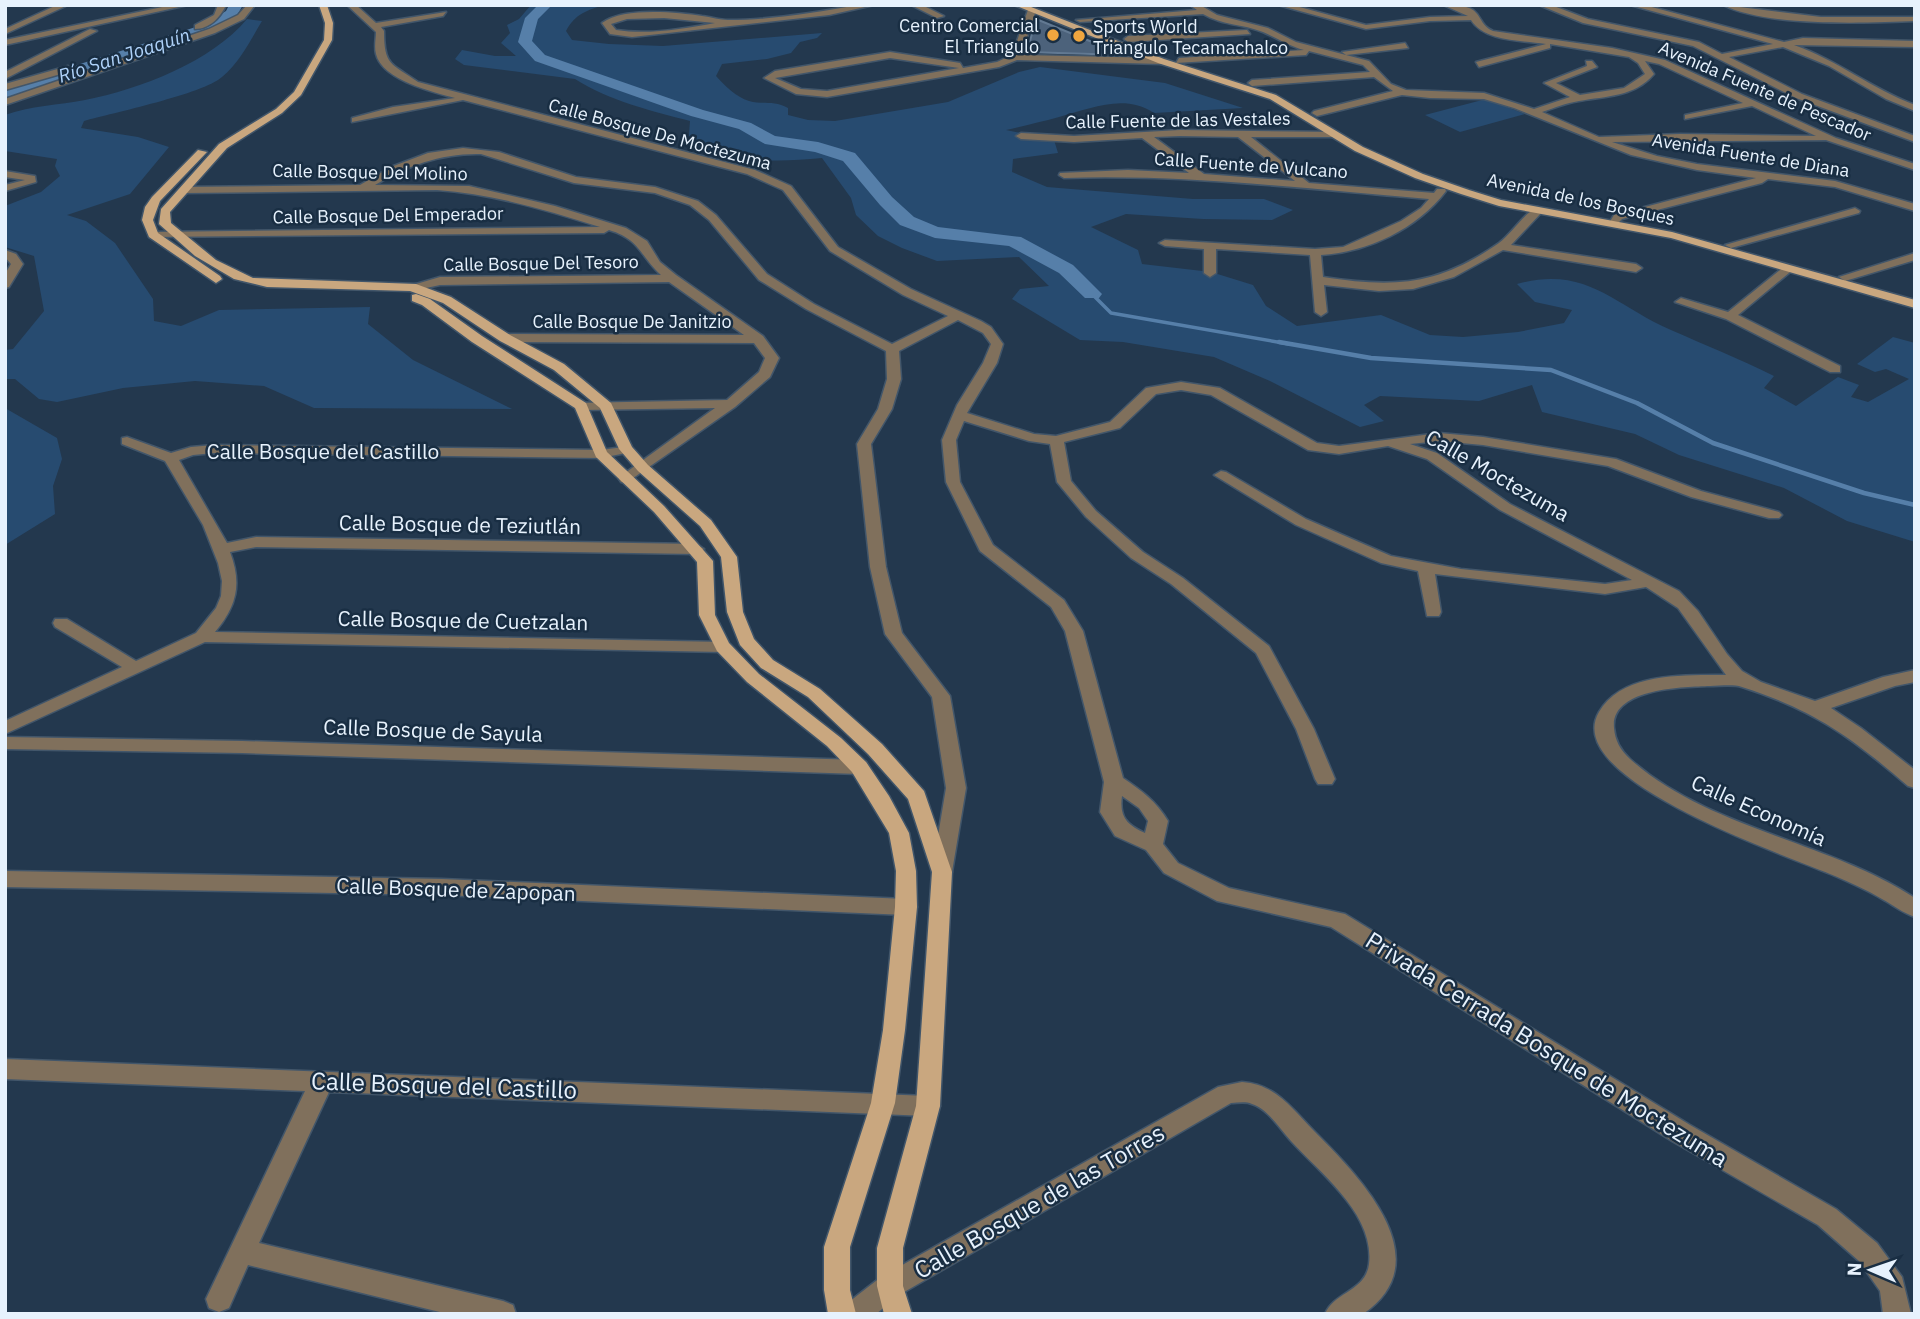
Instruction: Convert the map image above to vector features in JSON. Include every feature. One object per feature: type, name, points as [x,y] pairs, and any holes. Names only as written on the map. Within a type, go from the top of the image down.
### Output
[{"type":"main road","points":[[314,5],[317,32],[313,46],[286,93],[266,111],[209,145],[148,212],[149,226],[153,235],[219,281],[240,290],[390,292],[426,302],[477,339],[581,406],[601,454],[705,561],[707,615],[714,634],[723,647],[753,678],[834,742],[859,767],[882,801],[899,833],[906,871],[906,907],[894,1030],[883,1102],[837,1247],[837,1290],[842,1314]]},
{"type":"main road","points":[[323,5],[329,23],[328,40],[298,93],[279,111],[223,146],[165,211],[165,224],[231,276],[248,282],[412,287],[447,300],[505,338],[559,367],[606,407],[626,449],[643,468],[706,523],[729,557],[735,612],[746,641],[767,664],[814,693],[875,748],[917,796],[942,872],[928,1106],[890,1248],[890,1286],[898,1314]]},
{"type":"main road","name":"Avenida de los Bosques","points":[[1018,5],[1080,20],[1179,61],[1284,95],[1380,151],[1433,174],[1522,202],[1731,245],[1915,297]]},
{"type":"main road","name":"Avenida de los Bosques","points":[[1034,7],[1161,61],[1273,97],[1335,135],[1387,162],[1446,186],[1499,203],[1616,220],[1915,304]]},
{"type":"street","points":[[6,30],[55,5]]},
{"type":"street","points":[[6,30],[64,5]]},
{"type":"street","points":[[5,43],[184,5]]},
{"type":"street","points":[[5,87],[202,25],[217,16],[222,5]]},
{"type":"street","points":[[5,102],[212,32],[241,17],[251,5]]},
{"type":"street","points":[[353,6],[373,26],[443,14],[433,5]]},
{"type":"street","points":[[725,23],[704,19],[632,16],[614,18],[606,23],[613,32],[632,35],[817,15],[870,5]]},
{"type":"street","points":[[915,5],[940,16]]},
{"type":"street","points":[[1282,5],[1366,27],[1430,19],[1476,18]]},
{"type":"street","name":"Avenida Fuente de Pescador","points":[[1447,5],[1469,11],[1481,29],[1492,33],[1628,54],[1662,62],[1833,140],[1915,167]]},
{"type":"street","points":[[1543,5],[1586,21],[1686,41],[1727,55],[1777,44],[1820,40],[1915,44]]},
{"type":"street","points":[[1553,5],[1590,19],[1683,37],[1727,55],[1799,96],[1915,136]]},
{"type":"street","points":[[1634,5],[1777,44],[1835,64],[1868,87],[1915,108]]},
{"type":"street","points":[[1727,5],[1765,15],[1807,20],[1915,19]]},
{"type":"street","points":[[1016,57],[1034,7]]},
{"type":"street","points":[[1080,20],[1197,7],[1265,30],[1293,44],[1366,63],[1382,82],[1402,92]]},
{"type":"street","points":[[5,76],[112,21]]},
{"type":"street","name":"Calle Bosque De Moctezuma","points":[[373,26],[380,31],[380,55],[388,65],[415,84],[751,172],[787,188],[834,249],[907,292],[987,330],[997,344],[990,363],[957,423]]},
{"type":"street","points":[[1128,39],[1265,30]]},
{"type":"street","points":[[1531,41],[1567,33]]},
{"type":"street","points":[[1479,64],[1558,44]]},
{"type":"street","points":[[1179,61],[1405,46]]},
{"type":"street","points":[[1891,54],[1915,53]]},
{"type":"street","points":[[1532,113],[1579,98],[1642,85],[1650,74],[1641,61],[1628,54]]},
{"type":"street","points":[[970,68],[890,55],[775,74],[768,78],[799,92],[827,94],[999,64],[1016,57],[1161,61]]},
{"type":"street","points":[[1579,98],[1548,83],[1593,67],[1589,63]]},
{"type":"street","points":[[1252,83],[1377,74]]},
{"type":"street","name":"Avenida Fuente de Diana","points":[[1317,113],[1402,92],[1496,98],[1598,140],[1655,159],[1765,177],[1827,183],[1915,208]]},
{"type":"street","points":[[355,120],[393,110],[466,99]]},
{"type":"street","points":[[1688,117],[1755,103]]},
{"type":"street","points":[[1143,134],[1201,177]]},
{"type":"street","name":"Calle Fuente de las Vestales","points":[[1021,136],[1074,139],[1143,134],[1335,135]]},
{"type":"street","points":[[1241,134],[1307,186]]},
{"type":"street","points":[[1598,140],[1692,137],[1833,140]]},
{"type":"street","points":[[364,187],[414,159],[443,152],[469,151],[496,154],[588,183],[644,188],[671,195],[695,203],[760,275],[799,303],[892,349]]},
{"type":"street","name":"Calle Fuente de Vulcano","points":[[1063,175],[1100,176],[1128,173],[1201,177],[1436,196]]},
{"type":"street","points":[[5,174],[31,178],[31,182],[24,186],[5,188]]},
{"type":"street","points":[[1616,220],[1765,177]]},
{"type":"street","points":[[1165,243],[1315,252],[1344,250],[1367,243],[1425,210],[1446,186]]},
{"type":"street","name":"Calle Bosque Del Molino","points":[[183,190],[364,187],[469,189],[551,208],[622,230],[643,243],[656,264],[672,278],[758,339]]},
{"type":"street","points":[[1318,280],[1367,288],[1420,286],[1439,281],[1516,238],[1538,210]]},
{"type":"street","points":[[1731,245],[1855,211]]},
{"type":"street","name":"Calle Bosque Del Emperador","points":[[153,235],[622,230]]},
{"type":"street","points":[[1210,246],[1210,273]]},
{"type":"street","points":[[1503,247],[1636,268]]},
{"type":"street","points":[[1315,252],[1321,312]]},
{"type":"street","points":[[5,253],[12,256],[17,264],[5,284]]},
{"type":"street","points":[[1845,277],[1915,256]]},
{"type":"street","points":[[1730,316],[1789,268]]},
{"type":"street","name":"Calle Bosque Del Tesoro","points":[[412,287],[440,281],[672,278]]},
{"type":"street","points":[[1681,302],[1730,316],[1835,369]]},
{"type":"street","points":[[892,349],[957,316]]},
{"type":"street","name":"Calle Bosque De Janitzio","points":[[505,338],[758,339]]},
{"type":"street","points":[[626,479],[730,404],[765,374],[772,358],[758,339]]},
{"type":"street","points":[[892,349],[894,379],[885,409],[864,444],[878,567],[894,634],[941,696],[956,788],[942,872]]},
{"type":"street","name":"Calle Moctezuma","points":[[957,423],[989,426],[1034,438],[1056,440],[1115,425],[1151,391],[1181,386],[1215,391],[1313,447],[1339,450],[1389,442],[1432,456],[1505,508],[1673,595],[1694,613],[1726,663],[1744,680]]},
{"type":"street","points":[[581,406],[730,404]]},
{"type":"street","name":"Privada Cerrada Bosque de Moctezuma","points":[[957,423],[949,440],[953,482],[986,548],[1058,604],[1074,631],[1114,782],[1110,812],[1122,831],[1153,845],[1171,868],[1224,895],[1337,920],[1681,1133],[1827,1217],[1868,1252],[1893,1286],[1897,1314]]},
{"type":"street","points":[[1389,442],[1439,437],[1483,441],[1611,462],[1696,494],[1774,515]]},
{"type":"street","points":[[1056,440],[1064,482],[1091,514],[1137,555],[1177,581],[1263,650],[1304,729],[1325,779]]},
{"type":"street","points":[[127,441],[171,458]]},
{"type":"street","name":"Calle Bosque del Castillo","points":[[5,728],[202,637],[224,610],[230,593],[223,549],[171,458],[191,451],[214,449],[601,454],[626,449]]},
{"type":"street","points":[[1221,475],[1301,522],[1387,560],[1461,574],[1605,589],[1648,582]]},
{"type":"street","name":"Calle Bosque de Teziutlán","points":[[223,549],[256,542],[696,549]]},
{"type":"street","points":[[1426,567],[1433,612]]},
{"type":"street","points":[[61,623],[136,668]]},
{"type":"street","name":"Calle Bosque de Cuetzalan","points":[[202,637],[723,647]]},
{"type":"street","points":[[1814,707],[1841,701],[1897,678],[1915,676]]},
{"type":"street","points":[[1744,680],[1814,707],[1859,733],[1915,781]]},
{"type":"street","name":"Calle Economía","points":[[1744,680],[1660,685],[1627,692],[1607,709],[1601,728],[1611,752],[1643,780],[1712,818],[1802,853],[1915,909]]},
{"type":"street","name":"Calle Bosque de Sayula","points":[[5,743],[255,747],[859,767]]},
{"type":"street","points":[[1114,782],[1146,803],[1157,821],[1153,845]]},
{"type":"street","name":"Calle Bosque de Zapopan","points":[[5,880],[442,887],[906,907]]},
{"type":"street","name":"Calle Bosque del Castillo","points":[[5,1069],[883,1102],[928,1106]]},
{"type":"street","points":[[219,1299],[322,1081]]},
{"type":"street","name":"Calle Bosque de las Torres","points":[[855,1314],[890,1286],[1226,1094],[1244,1090],[1267,1101],[1352,1186],[1377,1229],[1382,1260],[1376,1284],[1351,1310]]},
{"type":"street","points":[[241,1251],[503,1314]]},
{"type":"shaded area","points":[[531,5],[605,5],[573,20],[566,31],[572,40],[609,44],[663,46],[822,33],[817,38],[800,42],[791,53],[767,59],[722,64],[716,76],[744,99],[783,106],[788,108],[788,115],[808,120],[835,121],[948,102],[1019,72],[1040,67],[1165,83],[1243,108],[1154,113],[1143,107],[1119,103],[1006,130],[1054,140],[1058,153],[1013,159],[1012,172],[1047,187],[1193,199],[1264,199],[1293,210],[1272,220],[1126,214],[1091,227],[1138,250],[1142,264],[1211,272],[1253,285],[1266,306],[1297,326],[1381,315],[1430,335],[1463,337],[1518,332],[1564,323],[1572,310],[1535,302],[1517,284],[1541,279],[1562,280],[1598,290],[1671,330],[1774,376],[1764,388],[1796,406],[1838,377],[1859,385],[1851,397],[1868,402],[1909,379],[1886,369],[1875,372],[1857,364],[1893,337],[1915,343],[1915,542],[1847,521],[1784,488],[1679,455],[1635,434],[1542,412],[1532,385],[1479,401],[1380,396],[1364,405],[1384,421],[1360,427],[1270,381],[1214,357],[1123,342],[1080,340],[1012,299],[1020,289],[1049,286],[1019,257],[937,261],[878,236],[856,215],[851,198],[822,158],[755,160],[688,148],[690,121],[616,99],[575,79],[464,65],[455,59],[462,50],[495,56],[516,56],[501,43],[510,33],[507,25],[519,19]]},
{"type":"shaded area","points":[[247,19],[262,21],[234,65],[222,77],[196,90],[84,121],[81,128],[138,137],[169,147],[130,194],[67,215],[86,221],[115,243],[153,299],[154,321],[181,326],[219,310],[370,307],[368,324],[413,360],[512,409],[314,408],[264,386],[195,381],[123,388],[57,402],[39,399],[15,379],[5,379],[5,350],[13,349],[44,311],[34,256],[5,247],[5,206],[41,192],[60,176],[55,166],[57,159],[5,151],[5,115],[85,100],[151,81],[194,61],[232,34]]},
{"type":"shaded area","points":[[1486,99],[1525,114],[1460,132],[1425,115]]},
{"type":"shaded area","points":[[5,408],[57,438],[62,459],[53,486],[55,514],[5,545]]},
{"type":"building","name":"Centro Comercial El Triangulo","points":[[1036,19],[1124,55],[1027,52]]},
{"type":"waterway","name":"Río San Joaquín","points":[[5,93],[207,28],[231,14],[236,5]]},
{"type":"waterway","points":[[546,5],[532,18],[525,42],[540,58],[697,113],[745,126],[771,140],[818,147],[849,157],[886,201],[907,221],[935,232],[1014,241],[1066,269],[1092,294]]},
{"type":"waterway","points":[[1092,294],[1111,313],[1289,344]]},
{"type":"waterway","points":[[1279,342],[1371,358],[1551,370],[1637,403],[1713,443],[1864,493],[1915,505]]},
{"type":"place","name":"Centro Comercial El Triangulo","points":[[1053,35]]},
{"type":"place","name":"Sports World Triangulo Tecamachalco","points":[[1079,36]]}]
